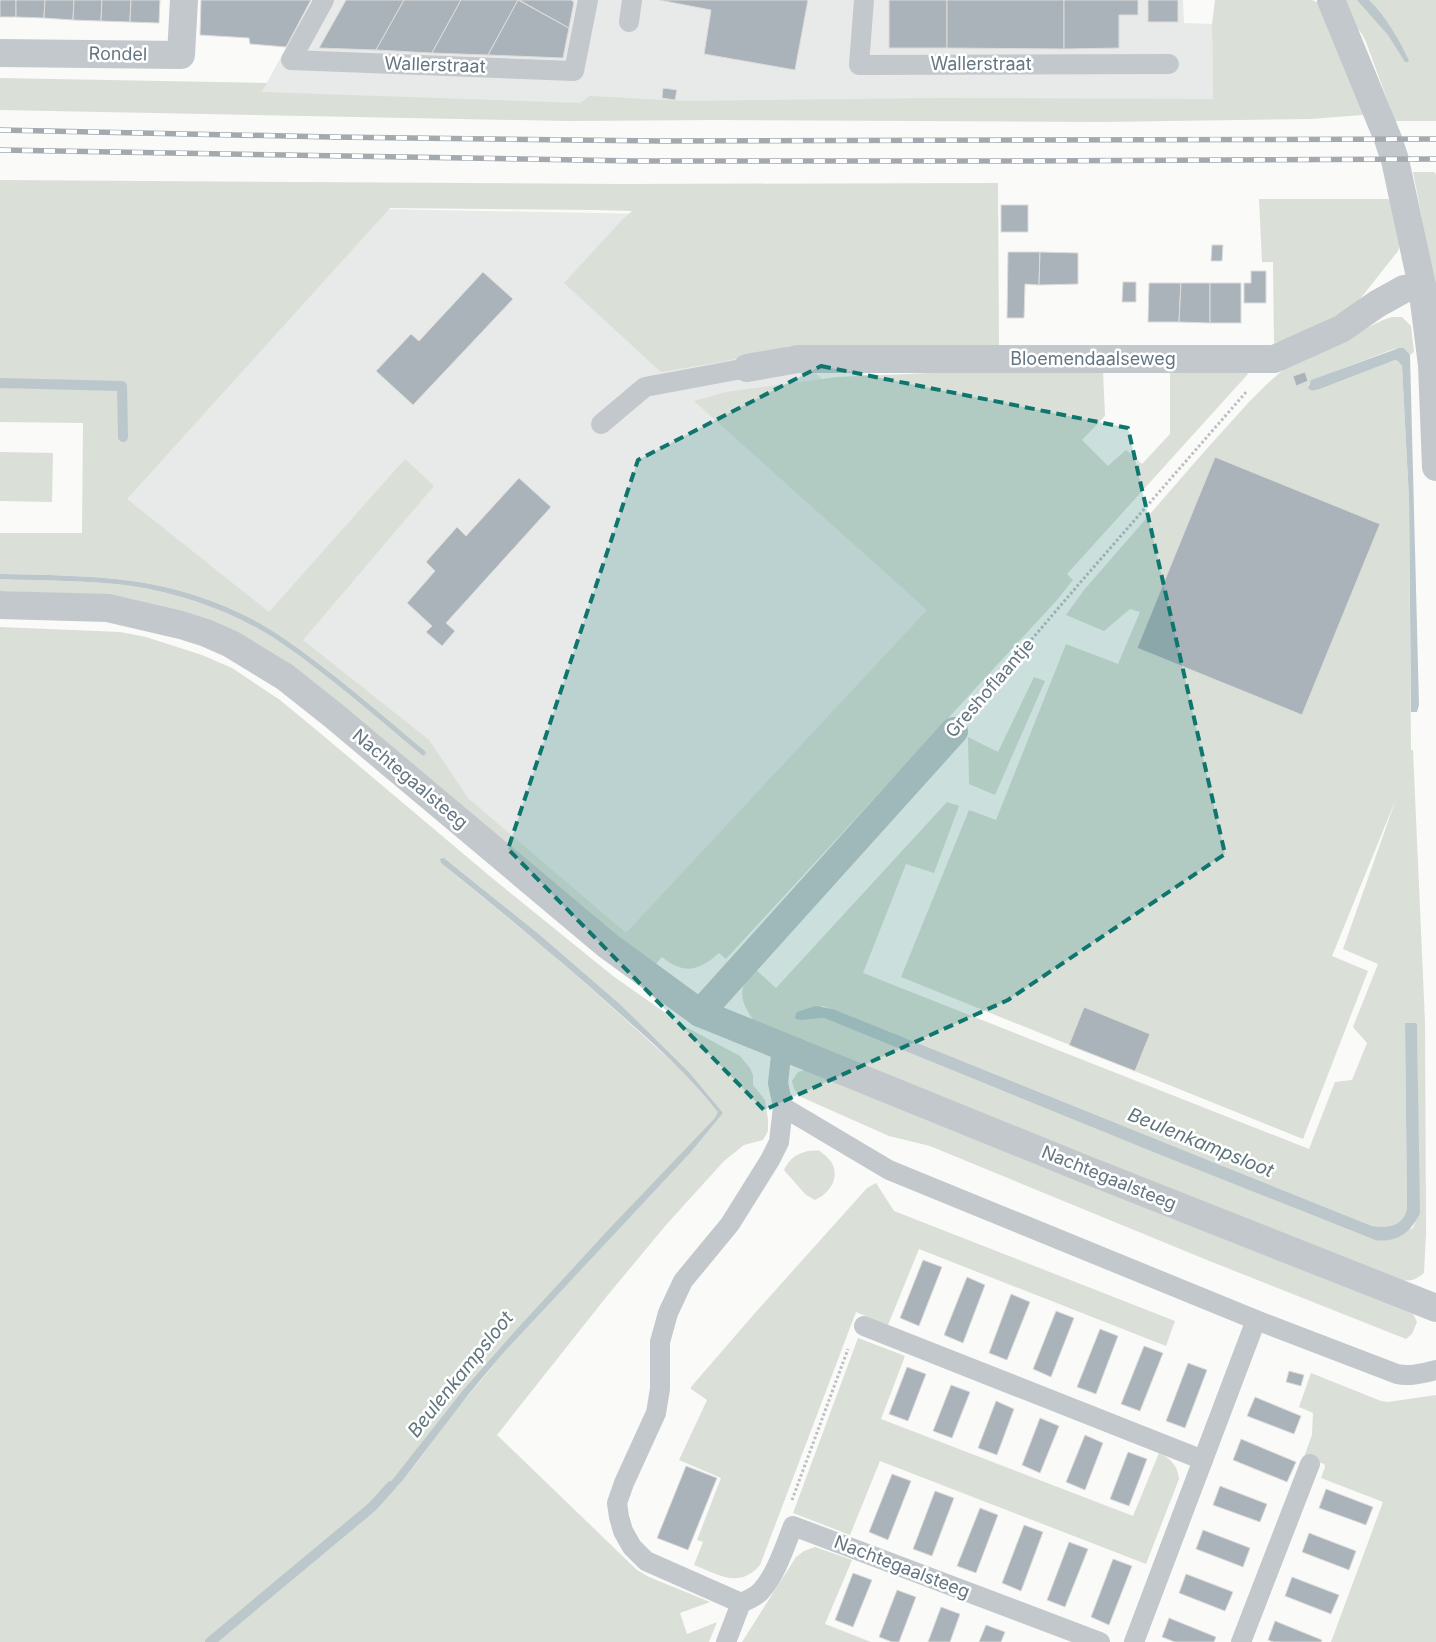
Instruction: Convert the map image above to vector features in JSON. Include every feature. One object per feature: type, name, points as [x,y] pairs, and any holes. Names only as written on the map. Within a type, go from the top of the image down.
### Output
[{"type":"street","name":"Rondel","points":[[0,53],[181,55],[184,0]]},
{"type":"street","points":[[1331,0],[1395,160],[1422,286],[1434,365],[1436,467]]},
{"type":"street","name":"Bloemendaalseweg","points":[[747,368],[798,359],[1274,359],[1341,329],[1377,304],[1404,289],[1422,286]]},
{"type":"street","name":"Nachtegaalsteeg","points":[[0,605],[108,608],[181,624],[231,644],[285,677],[333,715],[606,945],[700,1013],[1092,1172],[1436,1308]]},
{"type":"street","name":"Greshoflaantje","points":[[700,1013],[954,731]]},
{"type":"lane","name":"Wallerstraat","points":[[324,0],[291,60],[574,71],[588,0]]},
{"type":"lane","points":[[629,22],[632,0]]},
{"type":"lane","name":"Wallerstraat","points":[[864,0],[859,65],[1169,64]]},
{"type":"lane","points":[[601,424],[645,387],[747,368]]},
{"type":"lane","points":[[741,1603],[646,1562],[632,1547],[623,1531],[618,1517],[617,1502],[656,1413],[660,1389],[660,1342],[668,1313],[682,1282],[730,1224],[770,1160],[779,1142],[783,1106],[778,1083],[782,1047]]},
{"type":"lane","points":[[783,1106],[889,1170],[1256,1320],[1397,1374],[1410,1375],[1436,1370]]},
{"type":"lane","points":[[1134,1642],[1256,1320]]},
{"type":"lane","points":[[864,1326],[1203,1460]]},
{"type":"lane","points":[[1241,1642],[1310,1464]]},
{"type":"lane","points":[[726,1642],[741,1603],[761,1591],[767,1584],[793,1526]]},
{"type":"lane","name":"Nachtegaalsteeg","points":[[793,1526],[1100,1642]]},
{"type":"path","name":"Greshoflaantje","points":[[954,731],[1078,584],[1274,359]]},
{"type":"path","points":[[793,1526],[789,1518],[788,1509],[857,1324],[864,1326]]},
{"type":"highlighted area","points":[[821,366],[1128,428],[1225,854],[1008,1000],[764,1110],[508,849],[638,460]]},
{"type":"shaded area","points":[[312,0],[1183,0],[1184,23],[1212,24],[1213,99],[608,111],[258,99]]},
{"type":"shaded area","points":[[1215,0],[1312,0],[1322,4],[1364,114],[1311,119],[1100,122],[568,121],[0,110],[0,78],[267,83],[262,92],[580,103],[590,96],[683,101],[940,98],[1213,99],[1212,24]]},
{"type":"shaded area","points":[[1340,0],[1436,0],[1436,121],[1395,121],[1366,42],[1347,16]]},
{"type":"shaded area","points":[[1357,0],[1369,0],[1381,14],[1396,37],[1408,62],[1405,62],[1388,35]]},
{"type":"shaded area","points":[[1413,172],[1434,172],[1436,174],[1436,291]]},
{"type":"shaded area","points":[[0,180],[622,184],[998,183],[999,345],[789,346],[726,361],[661,372],[564,283],[632,211],[390,208],[127,499],[269,612],[405,459],[434,486],[303,640],[429,740],[468,798],[626,933],[927,610],[694,401],[726,392],[837,377],[977,371],[1103,371],[1105,416],[1082,440],[1108,466],[1126,450],[1142,464],[1170,434],[1170,373],[1247,372],[1248,374],[1067,574],[1073,580],[1057,600],[726,959],[719,953],[698,967],[684,968],[670,963],[662,957],[654,966],[309,681],[80,594],[0,591],[0,579],[99,583],[132,586],[171,594],[209,606],[246,622],[280,642],[335,683],[422,755],[424,756],[426,753],[356,693],[302,651],[249,617],[211,601],[192,594],[132,581],[83,576],[0,574],[0,533],[82,533],[83,423],[0,422]]},
{"type":"shaded area","points":[[1259,199],[1390,199],[1400,244],[1398,251],[1360,299],[1347,311],[1291,339],[1274,343],[1273,262],[1262,262]]},
{"type":"shaded area","points":[[381,209],[649,214],[1032,579],[649,963],[112,501]]},
{"type":"shaded area","points":[[1392,317],[1402,317],[1411,326],[1414,352],[1410,355],[1404,348],[1394,349],[1312,380],[1308,385],[1312,391],[1320,389],[1395,360],[1402,366],[1409,499],[1411,750],[1413,750],[1425,1022],[1426,1232],[1424,1273],[1410,1280],[1387,1276],[755,1022],[743,1002],[742,995],[745,982],[755,969],[776,988],[947,802],[959,806],[934,873],[906,864],[863,973],[1309,1149],[1335,1082],[1352,1080],[1367,1043],[1353,1027],[1378,964],[1343,949],[1396,799],[1332,956],[1368,971],[1303,1139],[901,977],[969,810],[996,820],[1066,644],[1118,664],[1140,612],[1130,609],[1104,631],[1066,615],[1084,590],[1203,453],[1268,383],[1284,369]],"holes":[[[822,1006],[1372,1226],[1384,1227],[1394,1225],[1402,1220],[1407,1209],[1405,1024],[1416,1023],[1419,1213],[1413,1228],[1375,1240],[824,1018],[802,1020]]]},
{"type":"shaded area","points":[[1399,348],[1404,348],[1410,355],[1419,705],[1417,712],[1411,712],[1409,499],[1402,366],[1395,360],[1320,389],[1312,391],[1308,388],[1311,380]]},
{"type":"shaded area","points":[[0,452],[53,453],[52,502],[0,501]]},
{"type":"shaded area","points":[[0,574],[83,576],[132,581],[192,594],[211,601],[249,617],[302,651],[356,693],[426,753],[424,756],[422,755],[335,683],[280,642],[246,622],[209,606],[171,594],[132,586],[0,579]]},
{"type":"shaded area","points":[[0,627],[120,632],[146,637],[202,655],[232,668],[280,700],[492,878],[613,976],[684,1026],[740,1056],[750,1068],[753,1075],[753,1085],[765,1100],[768,1131],[763,1140],[744,1145],[724,1161],[666,1225],[497,1435],[637,1570],[649,1577],[710,1602],[680,1613],[687,1634],[717,1622],[709,1642],[0,1642]],"holes":[[[444,858],[540,935],[621,1005],[689,1072],[723,1113],[692,1151],[551,1301],[720,1116],[718,1107],[678,1067],[595,992],[441,863]],[[502,1353],[400,1483],[375,1509],[361,1520],[360,1517],[383,1497]]]},
{"type":"shaded area","points":[[1034,677],[1045,681],[995,795],[969,784],[968,737],[998,752]]},
{"type":"shaded area","points":[[444,858],[540,935],[621,1005],[689,1072],[723,1113],[692,1151],[504,1352],[468,1395],[403,1480],[385,1499],[382,1493],[464,1389],[610,1228],[715,1118],[718,1112],[695,1085],[658,1048],[509,918],[441,863],[440,859]]},
{"type":"shaded area","points":[[816,1006],[833,1009],[1378,1227],[1398,1223],[1402,1220],[1407,1209],[1405,1023],[1416,1023],[1420,1213],[1412,1226],[1402,1235],[1390,1240],[1375,1240],[824,1018],[796,1019],[797,1012]]},
{"type":"shaded area","points":[[805,1070],[1413,1314],[1417,1322],[1412,1334],[1406,1339],[1207,1260],[930,1146],[889,1136],[801,1097],[794,1089],[792,1081],[798,1072]]},
{"type":"shaded area","points":[[808,1151],[820,1151],[826,1156],[834,1168],[835,1174],[831,1187],[815,1200],[806,1195],[784,1170],[794,1157]]},
{"type":"shaded area","points":[[876,1183],[894,1211],[1175,1321],[1166,1346],[919,1249],[888,1325],[856,1312],[760,1565],[744,1577],[729,1578],[694,1565],[703,1542],[697,1540],[721,1478],[679,1460],[707,1400],[691,1389],[691,1387],[867,1188]]},
{"type":"shaded area","points":[[858,1338],[905,1356],[881,1419],[1133,1516],[1159,1453],[1167,1458],[1173,1463],[1179,1479],[1146,1564],[880,1461],[850,1535],[793,1513]]},
{"type":"shaded area","points":[[1311,1373],[1381,1401],[1388,1402],[1436,1395],[1436,1642],[1331,1642],[1383,1502],[1321,1478],[1325,1467],[1324,1464],[1304,1457],[1312,1435],[1313,1413],[1299,1407]]},
{"type":"shaded area","points":[[815,1547],[852,1560],[825,1624],[871,1642],[742,1642],[796,1557],[804,1551]]},
{"type":"building","points":[[0,0],[16,0],[16,17],[0,17]]},
{"type":"building","points":[[16,0],[45,0],[44,18],[16,17]]},
{"type":"building","points":[[45,0],[74,0],[73,20],[44,18]]},
{"type":"building","points":[[74,0],[102,0],[101,21],[73,20]]},
{"type":"building","points":[[102,0],[131,0],[130,22],[101,21]]},
{"type":"building","points":[[131,0],[160,0],[159,23],[130,22]]},
{"type":"building","points":[[201,0],[311,0],[286,47],[250,44],[249,38],[200,35]]},
{"type":"building","points":[[346,0],[404,0],[376,50],[319,48]]},
{"type":"building","points":[[404,0],[461,0],[432,53],[376,50]]},
{"type":"building","points":[[461,0],[518,0],[488,55],[432,53]]},
{"type":"building","points":[[518,0],[569,28],[563,58],[488,55]]},
{"type":"building","points":[[519,0],[571,0],[574,2],[569,28]]},
{"type":"building","points":[[659,0],[808,0],[795,70],[704,54],[711,10]]},
{"type":"building","points":[[889,0],[947,0],[947,48],[889,48]]},
{"type":"building","points":[[947,0],[1064,0],[1064,49],[947,48]]},
{"type":"building","points":[[1064,0],[1138,0],[1138,15],[1119,15],[1119,48],[1064,49]]},
{"type":"building","points":[[1148,0],[1178,0],[1178,22],[1148,22]]},
{"type":"building","points":[[663,88],[677,90],[675,100],[662,98]]},
{"type":"building","points":[[1001,205],[1028,205],[1028,232],[1001,232]]},
{"type":"building","points":[[1212,245],[1223,245],[1222,261],[1211,261]]},
{"type":"building","points":[[1008,252],[1040,252],[1039,285],[1025,284],[1024,318],[1007,318]]},
{"type":"building","points":[[1040,252],[1078,253],[1078,284],[1039,285]]},
{"type":"building","points":[[1251,271],[1266,271],[1266,303],[1244,303],[1244,283],[1251,283]]},
{"type":"building","points":[[483,272],[513,299],[413,405],[376,371],[411,334],[419,341]]},
{"type":"building","points":[[1123,282],[1136,282],[1136,302],[1122,302]]},
{"type":"building","points":[[1149,283],[1181,283],[1179,322],[1148,322]]},
{"type":"building","points":[[1181,283],[1210,283],[1210,323],[1179,322]]},
{"type":"building","points":[[1210,283],[1241,283],[1241,323],[1210,323]]},
{"type":"building","points":[[1305,372],[1308,381],[1296,386],[1293,376]]},
{"type":"building","points":[[1215,457],[1380,524],[1302,715],[1137,648]]},
{"type":"building","points":[[519,478],[551,507],[446,623],[455,631],[442,646],[426,632],[432,626],[407,603],[435,571],[426,562],[457,527],[466,536]]},
{"type":"building","points":[[1084,1007],[1150,1034],[1135,1071],[1069,1045]]},
{"type":"building","points":[[923,1260],[942,1267],[919,1326],[900,1318]]},
{"type":"building","points":[[967,1277],[985,1285],[963,1343],[944,1335]]},
{"type":"building","points":[[1011,1294],[1030,1302],[1007,1360],[989,1353]]},
{"type":"building","points":[[1056,1311],[1074,1318],[1051,1377],[1033,1369]]},
{"type":"building","points":[[1100,1329],[1118,1336],[1096,1394],[1077,1387]]},
{"type":"building","points":[[1144,1346],[1163,1353],[1140,1411],[1121,1404]]},
{"type":"building","points":[[1188,1363],[1207,1370],[1185,1428],[1166,1421]]},
{"type":"building","points":[[907,1367],[926,1374],[908,1421],[889,1414]]},
{"type":"building","points":[[1289,1371],[1304,1375],[1301,1386],[1286,1382]]},
{"type":"building","points":[[951,1385],[970,1392],[952,1438],[933,1431]]},
{"type":"building","points":[[1255,1397],[1301,1416],[1294,1434],[1247,1416]]},
{"type":"building","points":[[996,1401],[1014,1409],[997,1455],[978,1448]]},
{"type":"building","points":[[1040,1418],[1059,1426],[1040,1473],[1022,1465]]},
{"type":"building","points":[[1085,1435],[1103,1443],[1085,1490],[1066,1482]]},
{"type":"building","points":[[1241,1439],[1296,1462],[1287,1482],[1233,1460]]},
{"type":"building","points":[[1128,1452],[1147,1459],[1129,1506],[1110,1499]]},
{"type":"building","points":[[686,1466],[717,1478],[688,1550],[657,1538]]},
{"type":"building","points":[[892,1474],[911,1481],[888,1540],[869,1532]]},
{"type":"building","points":[[1220,1486],[1267,1504],[1260,1522],[1213,1505]]},
{"type":"building","points":[[1326,1489],[1373,1507],[1366,1525],[1319,1508]]},
{"type":"building","points":[[935,1491],[954,1498],[932,1556],[913,1549]]},
{"type":"building","points":[[980,1508],[998,1515],[976,1573],[957,1566]]},
{"type":"building","points":[[1024,1525],[1043,1532],[1021,1591],[1002,1583]]},
{"type":"building","points":[[1203,1530],[1250,1548],[1243,1567],[1196,1549]]},
{"type":"building","points":[[1309,1533],[1356,1551],[1349,1570],[1302,1552]]},
{"type":"building","points":[[1069,1542],[1088,1549],[1065,1607],[1047,1600]]},
{"type":"building","points":[[1113,1559],[1132,1566],[1109,1625],[1091,1617]]},
{"type":"building","points":[[853,1573],[872,1580],[853,1627],[835,1620]]},
{"type":"building","points":[[1186,1574],[1233,1592],[1225,1611],[1179,1593]]},
{"type":"building","points":[[1292,1577],[1339,1595],[1331,1614],[1285,1596]]},
{"type":"building","points":[[897,1590],[916,1597],[899,1642],[892,1642],[879,1637]]},
{"type":"building","points":[[941,1607],[960,1614],[950,1642],[928,1642]]},
{"type":"building","points":[[1169,1618],[1216,1637],[1214,1642],[1175,1642],[1162,1637]]},
{"type":"building","points":[[1275,1621],[1322,1640],[1321,1642],[1273,1642],[1268,1640]]},
{"type":"building","points":[[986,1625],[1005,1632],[1001,1642],[979,1642]]},
{"type":"waterway","points":[[0,383],[122,386],[123,437]]},
{"type":"waterway","name":"Beulenkampsloot","points":[[210,1642],[372,1507],[391,1486]]},
{"type":"railway","points":[[0,130],[659,141],[1436,139]]},
{"type":"railway","points":[[0,150],[636,161],[1436,159]]}]
